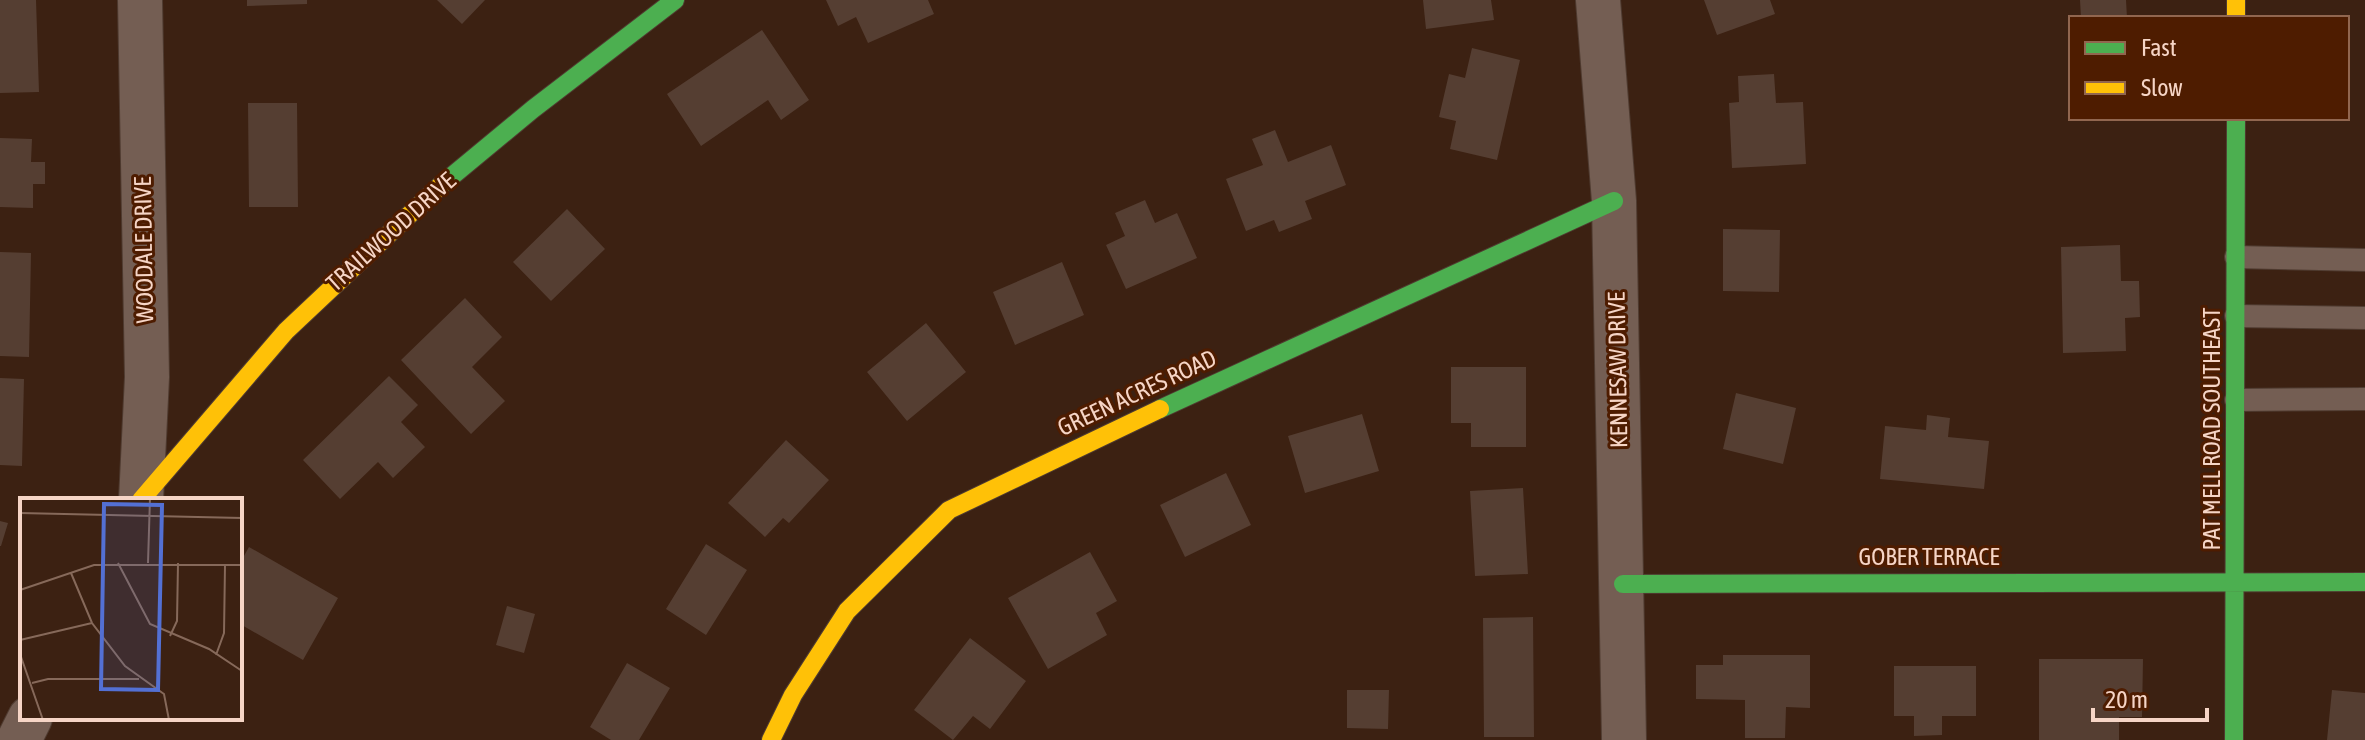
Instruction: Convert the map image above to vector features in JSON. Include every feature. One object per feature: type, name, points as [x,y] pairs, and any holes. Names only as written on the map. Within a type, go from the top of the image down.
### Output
[{"type":"street","name":"WOODALE DRIVE","points":[[140,0],[147,377],[141,498]]},
{"type":"street","name":"TRAILWOOD DRIVE","points":[[143,498],[307,309],[457,173],[612,46],[675,0]]},
{"type":"street","name":"KENNESAW DRIVE","points":[[1598,0],[1614,201],[1624,740]]},
{"type":"street","name":"PAT MELL ROAD SOUTHEAST","points":[[2234,740],[2236,120]]},
{"type":"street","name":"GREEN ACRES ROAD","points":[[771,740],[793,695],[847,611],[949,510],[1098,437],[1614,201]]},
{"type":"street","name":"GOBER TERRACE","points":[[1623,584],[2236,579],[2365,582]]},
{"type":"street","points":[[19,740],[29,720]]},
{"type":"lane","points":[[2236,257],[2365,260]]},
{"type":"lane","points":[[2236,316],[2365,318]]},
{"type":"lane","points":[[2236,400],[2365,399]]},
{"type":"building","points":[[0,0],[36,0],[39,92],[0,93]]},
{"type":"building","points":[[247,0],[307,0],[307,4],[247,6]]},
{"type":"building","points":[[437,0],[485,0],[462,24]]},
{"type":"building","points":[[826,0],[928,0],[934,14],[868,43],[856,17],[838,26]]},
{"type":"building","points":[[1423,0],[1491,0],[1494,20],[1426,29]]},
{"type":"building","points":[[1704,0],[1770,0],[1775,14],[1717,35]]},
{"type":"building","points":[[2080,0],[2126,0],[2127,16],[2081,16]]},
{"type":"building","points":[[762,30],[809,100],[781,120],[768,100],[701,146],[667,94]]},
{"type":"building","points":[[1472,48],[1520,60],[1497,160],[1450,149],[1456,121],[1439,117],[1449,74],[1465,78]]},
{"type":"building","points":[[1774,74],[1776,103],[1803,102],[1806,164],[1732,168],[1729,103],[1739,102],[1738,76]]},
{"type":"building","points":[[248,103],[297,103],[298,207],[249,207]]},
{"type":"building","points":[[1275,130],[1288,162],[1331,145],[1346,185],[1305,201],[1312,219],[1279,232],[1274,220],[1246,231],[1226,179],[1263,165],[1252,139]]},
{"type":"building","points":[[0,138],[32,139],[31,162],[45,162],[45,184],[33,184],[33,208],[0,207]]},
{"type":"building","points":[[1145,200],[1155,223],[1177,213],[1197,258],[1126,289],[1106,245],[1125,236],[1115,213]]},
{"type":"building","points":[[567,209],[605,249],[551,301],[513,262]]},
{"type":"building","points":[[1723,229],[1780,230],[1779,292],[1723,291]]},
{"type":"building","points":[[2120,245],[2121,281],[2139,281],[2140,317],[2125,318],[2126,351],[2063,353],[2061,247]]},
{"type":"building","points":[[0,252],[31,253],[29,357],[0,356]]},
{"type":"building","points":[[1062,262],[1084,315],[1015,345],[993,292]]},
{"type":"building","points":[[465,298],[502,337],[472,367],[505,401],[471,434],[401,360]]},
{"type":"building","points":[[926,323],[966,372],[907,421],[867,372]]},
{"type":"building","points":[[1451,367],[1526,367],[1526,447],[1471,447],[1471,423],[1451,423]]},
{"type":"building","points":[[389,376],[418,405],[401,422],[425,447],[393,478],[378,462],[340,499],[303,460]]},
{"type":"building","points":[[0,378],[24,379],[22,466],[0,465]]},
{"type":"building","points":[[1736,393],[1796,408],[1783,464],[1723,449]]},
{"type":"building","points":[[1362,414],[1379,471],[1305,493],[1288,436]]},
{"type":"building","points":[[1927,415],[1950,418],[1948,437],[1989,441],[1984,489],[1880,479],[1885,426],[1926,430]]},
{"type":"building","points":[[786,440],[829,480],[789,523],[783,518],[765,537],[728,503]]},
{"type":"building","points":[[1226,473],[1251,525],[1185,557],[1160,505]]},
{"type":"building","points":[[1523,488],[1528,574],[1475,576],[1470,491]]},
{"type":"building","points":[[0,521],[8,523],[1,546],[0,546]]},
{"type":"building","points":[[706,544],[747,570],[706,635],[666,609]]},
{"type":"building","points":[[249,547],[338,598],[303,660],[242,625],[242,559]]},
{"type":"building","points":[[1090,552],[1117,601],[1096,613],[1107,635],[1048,669],[1008,598]]},
{"type":"building","points":[[507,606],[535,614],[524,653],[496,645]]},
{"type":"building","points":[[1533,617],[1534,737],[1484,737],[1483,618]]},
{"type":"building","points":[[970,638],[1026,681],[990,729],[973,716],[953,740],[914,710]]},
{"type":"building","points":[[1723,655],[1810,655],[1810,708],[1786,707],[1785,738],[1745,738],[1745,700],[1696,699],[1696,665],[1723,665]]},
{"type":"building","points":[[2039,659],[2143,659],[2142,717],[2119,717],[2119,740],[2039,740]]},
{"type":"building","points":[[627,663],[670,688],[639,740],[611,740],[590,727]]},
{"type":"building","points":[[1894,666],[1976,666],[1976,716],[1942,716],[1942,735],[1914,736],[1914,716],[1894,716]]},
{"type":"building","points":[[1347,690],[1389,690],[1388,729],[1347,728]]},
{"type":"building","points":[[2332,690],[2365,693],[2365,740],[2327,740]]},
{"type":"traffic: fast","points":[[440,186],[533,109],[675,0]]},
{"type":"traffic: fast","points":[[2234,740],[2236,120]]},
{"type":"traffic: fast","points":[[1160,409],[1614,201]]},
{"type":"traffic: fast","points":[[1623,584],[2365,582]]},
{"type":"traffic: slow","points":[[2236,0],[2236,16]]},
{"type":"traffic: slow","points":[[143,498],[286,331],[440,186]]},
{"type":"traffic: slow","points":[[771,740],[793,695],[847,611],[949,510],[1160,409]]}]
